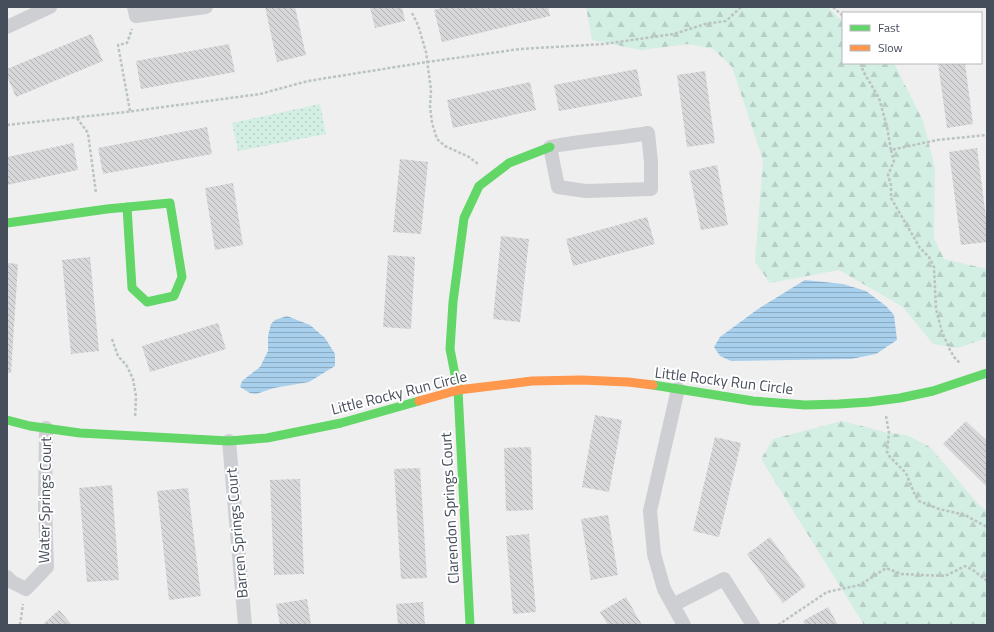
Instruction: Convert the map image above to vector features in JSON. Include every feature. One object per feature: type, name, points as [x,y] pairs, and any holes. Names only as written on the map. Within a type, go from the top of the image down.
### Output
[{"type":"street","points":[[7,27],[50,7]]},
{"type":"street","points":[[135,11],[206,7]]},
{"type":"street","points":[[648,134],[651,162],[650,189],[586,191],[558,187],[550,147],[562,144],[648,134]]},
{"type":"street","name":"Clarendon Springs Court","points":[[470,625],[458,390],[450,349],[453,302],[464,218],[479,186],[509,164],[550,147]]},
{"type":"street","points":[[7,222],[99,210],[126,207],[170,203],[182,277],[174,296],[147,302],[132,288],[126,207]]},
{"type":"street","name":"Little Rocky Run Circle","points":[[7,420],[30,426],[80,434],[229,441],[267,438],[341,423],[458,390],[532,381],[582,380],[628,382],[753,401],[805,405],[838,404],[900,398],[932,391],[987,373]]},
{"type":"street","points":[[678,389],[650,511],[654,554],[664,589],[684,625]]},
{"type":"street","name":"Water Springs Court","points":[[26,589],[47,567],[45,506],[46,428]]},
{"type":"street","name":"Barren Springs Court","points":[[229,441],[245,625]]},
{"type":"street","points":[[7,576],[12,582],[26,589]]},
{"type":"street","points":[[673,605],[724,579],[753,625]]},
{"type":"path","points":[[7,125],[260,94],[308,81],[520,49],[604,44],[674,34],[705,24],[726,21],[741,7]]},
{"type":"path","points":[[833,7],[842,15]]},
{"type":"path","points":[[130,111],[118,45],[127,43],[135,11]]},
{"type":"path","points":[[412,13],[426,52],[431,90],[430,106],[432,123],[437,139],[445,146],[473,160],[491,177]]},
{"type":"path","points":[[861,64],[863,71],[879,98],[887,127],[894,161],[888,175],[891,185],[891,198],[920,248],[929,257],[934,267],[936,309],[942,332],[954,357],[961,364],[966,380]]},
{"type":"path","points":[[77,117],[88,133],[99,210]]},
{"type":"path","points":[[891,150],[937,140],[987,135]]},
{"type":"path","points":[[112,338],[118,356],[127,366],[133,379],[136,396],[135,422],[132,436]]},
{"type":"path","points":[[883,400],[889,433],[887,452],[906,473],[914,495],[919,501],[939,509],[965,515],[987,527]]},
{"type":"path","points":[[778,625],[827,592],[860,584],[886,568],[901,574],[945,576],[965,566],[973,570],[987,581]]},
{"type":"path","points":[[20,625],[26,589]]},
{"type":"green space","points":[[586,7],[828,7],[842,20],[842,64],[894,64],[923,121],[935,168],[934,238],[944,259],[987,269],[987,338],[958,348],[933,344],[903,307],[839,270],[770,283],[755,262],[763,160],[732,67],[713,49],[689,44],[641,50],[592,40]]},
{"type":"green space","points":[[320,104],[326,134],[238,151],[232,123]]},
{"type":"green space","points":[[842,421],[889,433],[907,435],[930,447],[978,504],[987,511],[987,625],[864,625],[761,459],[773,439]]},
{"type":"water","points":[[805,280],[843,284],[866,291],[886,306],[894,315],[897,340],[876,354],[851,359],[731,361],[720,356],[714,347],[720,337],[758,309]]},
{"type":"water","points":[[287,316],[310,325],[325,338],[335,354],[335,366],[309,382],[274,388],[256,394],[250,393],[240,387],[242,381],[260,367],[268,351],[268,336],[271,324],[275,320]]},
{"type":"building","points":[[265,7],[295,7],[306,55],[277,62]]},
{"type":"building","points":[[370,7],[402,7],[405,21],[375,28]]},
{"type":"building","points":[[445,7],[548,7],[550,16],[442,42],[434,10]]},
{"type":"building","points":[[91,34],[103,61],[16,97],[7,76],[7,69]]},
{"type":"building","points":[[229,44],[235,72],[141,89],[136,61]]},
{"type":"building","points":[[938,64],[965,64],[973,124],[947,128]]},
{"type":"building","points":[[637,69],[642,96],[559,111],[554,85]]},
{"type":"building","points":[[705,71],[715,143],[687,147],[677,75]]},
{"type":"building","points":[[530,82],[536,110],[453,128],[447,100]]},
{"type":"building","points":[[207,127],[212,154],[103,174],[98,148]]},
{"type":"building","points":[[73,143],[78,170],[7,185],[7,157]]},
{"type":"building","points":[[977,148],[987,225],[987,242],[961,245],[949,152]]},
{"type":"building","points":[[400,159],[428,162],[421,234],[393,232]]},
{"type":"building","points":[[717,165],[728,225],[701,230],[689,171]]},
{"type":"building","points":[[233,183],[243,245],[215,250],[205,188]]},
{"type":"building","points":[[647,217],[655,244],[573,266],[566,239]]},
{"type":"building","points":[[501,236],[529,239],[520,322],[493,319]]},
{"type":"building","points":[[388,255],[415,257],[411,329],[383,327]]},
{"type":"building","points":[[90,257],[99,351],[71,354],[62,260]]},
{"type":"building","points":[[7,263],[18,264],[11,373],[7,373]]},
{"type":"building","points":[[218,323],[226,349],[150,372],[142,346]]},
{"type":"building","points":[[595,415],[622,420],[609,492],[582,487]]},
{"type":"building","points":[[966,421],[987,441],[987,487],[943,444]]},
{"type":"building","points":[[715,437],[741,443],[719,537],[693,531]]},
{"type":"building","points":[[531,447],[533,510],[506,511],[504,448]]},
{"type":"building","points":[[420,468],[427,578],[401,579],[394,469]]},
{"type":"building","points":[[300,479],[304,574],[274,575],[270,480]]},
{"type":"building","points":[[112,485],[119,580],[87,582],[79,488]]},
{"type":"building","points":[[188,488],[201,596],[169,600],[157,491]]},
{"type":"building","points":[[608,515],[618,575],[591,580],[581,519]]},
{"type":"building","points":[[529,534],[536,612],[513,614],[506,536]]},
{"type":"building","points":[[770,537],[806,586],[783,603],[747,554]]},
{"type":"building","points":[[626,597],[642,625],[608,625],[600,612]]},
{"type":"building","points":[[307,599],[311,625],[280,625],[276,604]]},
{"type":"building","points":[[423,602],[425,625],[398,625],[396,604]]},
{"type":"building","points":[[828,607],[838,625],[805,625],[803,621]]},
{"type":"building","points":[[59,610],[72,625],[42,625]]},
{"type":"traffic: fast","points":[[470,625],[458,390],[450,349],[453,302],[464,218],[479,186],[509,163],[550,147]]},
{"type":"traffic: fast","points":[[7,223],[107,209],[170,203],[182,277],[174,296],[147,302],[132,288],[127,207]]},
{"type":"traffic: fast","points":[[653,385],[753,401],[805,405],[839,404],[900,398],[933,391],[987,373]]},
{"type":"traffic: fast","points":[[7,420],[30,426],[80,433],[229,441],[267,438],[341,423],[419,401]]},
{"type":"traffic: slow","points":[[419,401],[458,390],[532,381],[582,380],[628,382],[653,385]]}]
